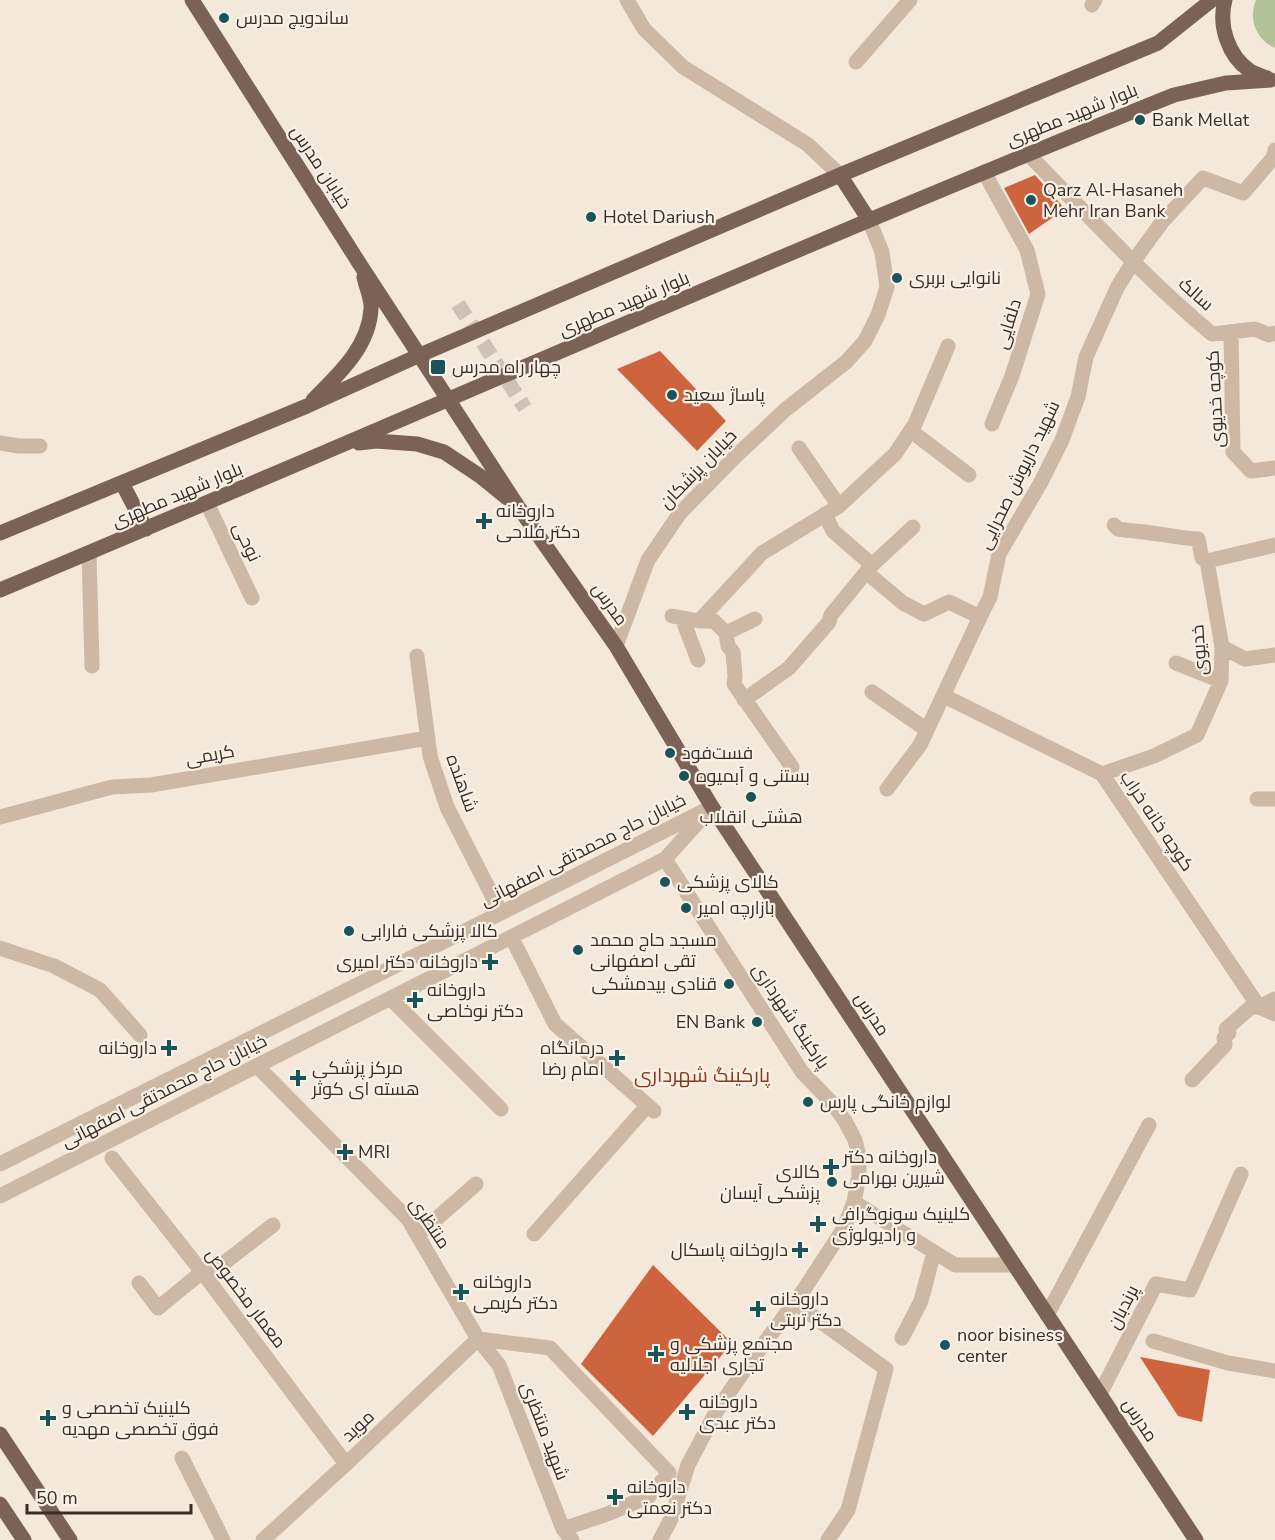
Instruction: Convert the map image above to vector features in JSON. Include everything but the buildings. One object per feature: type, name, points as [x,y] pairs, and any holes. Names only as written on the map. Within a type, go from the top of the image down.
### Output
[{"type":"main road","name":"خیابان مدرس","points":[[192,0],[361,266],[519,508]]},
{"type":"main road","name":"بلوار شهید مطهری","points":[[0,533],[307,406],[420,355],[840,175],[1158,42],[1212,0]]},
{"type":"main road","points":[[1225,0],[1222,10],[1224,33],[1234,54],[1250,70],[1273,80]]},
{"type":"main road","name":"بلوار شهید مطهری","points":[[0,590],[869,220],[1174,95],[1226,83],[1273,80]]},
{"type":"main road","points":[[840,175],[869,220]]},
{"type":"main road","points":[[307,406],[346,366],[366,335],[372,307],[361,266]]},
{"type":"main road","points":[[341,446],[376,441],[417,444],[444,452],[480,476],[519,508]]},
{"type":"main road","points":[[122,483],[146,529]]},
{"type":"main road","name":"مدرس","points":[[519,508],[615,646],[712,807],[1196,1540]]},
{"type":"main road","points":[[0,1434],[70,1540]]},
{"type":"main road","points":[[0,1504],[24,1540]]},
{"type":"street","points":[[627,0],[644,29],[683,67],[807,144],[840,175]]},
{"type":"street","points":[[856,62],[910,0]]},
{"type":"street","name":"شهید داریوش صحرایی","points":[[887,789],[920,745],[944,696],[990,597],[999,554],[1041,482],[1062,440],[1078,397],[1086,357],[1113,297],[1133,262],[1162,222],[1203,177],[1243,193],[1273,158],[1275,150]]},
{"type":"street","name":"سالک","points":[[1028,154],[1133,262],[1179,307],[1212,334],[1255,329],[1269,335],[1275,333]]},
{"type":"street","name":"دلفایی","points":[[984,172],[1027,250],[1038,294],[1012,376],[992,424]]},
{"type":"street","name":"خیابان پزشکان","points":[[615,646],[648,560],[680,513],[785,410],[846,362],[865,340],[878,315],[887,287],[882,252],[869,220]]},
{"type":"street","name":"کوچه خدیوی","points":[[1231,332],[1233,452],[1251,471],[1275,468]]},
{"type":"street","points":[[699,621],[762,553],[839,506],[895,454],[915,424],[948,346]]},
{"type":"street","points":[[911,430],[969,475]]},
{"type":"street","points":[[0,443],[40,446]]},
{"type":"street","points":[[799,448],[839,506]]},
{"type":"street","name":"نوحی","points":[[207,503],[252,598]]},
{"type":"street","points":[[825,514],[833,531],[903,603],[924,615],[949,602],[980,617]]},
{"type":"street","name":"خدیوی","points":[[1102,774],[1154,756],[1197,735],[1221,681],[1222,647],[1207,561],[1202,558],[1198,538],[1131,532],[1118,529],[1114,525]]},
{"type":"street","points":[[744,700],[789,668],[829,621],[831,615],[869,568],[913,527]]},
{"type":"street","points":[[1207,561],[1275,545]]},
{"type":"street","points":[[89,553],[92,666]]},
{"type":"street","points":[[698,660],[677,617],[714,621],[726,633],[728,646],[733,652],[734,684],[792,766]]},
{"type":"street","points":[[726,633],[755,619]]},
{"type":"street","points":[[1222,647],[1245,659],[1275,655]]},
{"type":"street","name":"شاهنده","points":[[417,656],[430,756],[447,807],[501,913]]},
{"type":"street","points":[[1176,663],[1221,681]]},
{"type":"street","points":[[872,692],[927,730]]},
{"type":"street","name":"کوچه خانه خراب","points":[[944,696],[1102,774],[1259,1007]]},
{"type":"street","name":"کریمی","points":[[0,817],[112,787],[151,785],[428,738]]},
{"type":"street","points":[[1257,799],[1275,799]]},
{"type":"street","name":"خیابان حاج محمدتقی اصفهانی","points":[[0,1196],[665,859],[712,807]]},
{"type":"street","name":"خیابان حاج محمدتقی اصفهانی","points":[[0,1164],[712,807]]},
{"type":"street","name":"پارکینگ شهرداری","points":[[660,1540],[671,1520],[688,1465],[716,1412],[742,1372],[795,1303],[844,1228],[854,1202],[859,1156],[855,1140],[845,1120],[802,1072],[665,859]]},
{"type":"street","points":[[512,938],[555,1024],[651,1109],[534,1234]]},
{"type":"street","points":[[0,948],[54,966],[100,990],[140,1035]]},
{"type":"street","points":[[391,999],[501,1110]]},
{"type":"street","points":[[1259,1007],[1275,999]]},
{"type":"street","points":[[1192,1080],[1225,1045],[1224,1038],[1229,1033],[1226,1029],[1251,1007],[1259,1007],[1275,1014]]},
{"type":"street","name":"منتظری","points":[[257,1066],[408,1219],[478,1339]]},
{"type":"street","points":[[1047,1315],[1149,1125]]},
{"type":"street","name":"معمار مخصوص","points":[[112,1158],[204,1274],[346,1464]]},
{"type":"street","name":"پرندبان","points":[[1100,1394],[1156,1284],[1190,1290],[1241,1174]]},
{"type":"street","points":[[418,1235],[476,1184]]},
{"type":"street","points":[[854,1202],[955,1265],[1014,1265]]},
{"type":"street","points":[[139,1283],[158,1308],[273,1225]]},
{"type":"street","points":[[902,1338],[921,1301],[934,1252]]},
{"type":"street","points":[[795,1303],[886,1369],[848,1510],[828,1540]]},
{"type":"street","points":[[478,1339],[550,1348],[669,1473],[649,1496],[567,1535]]},
{"type":"street","name":"موید","points":[[263,1540],[478,1339]]},
{"type":"street","name":"شهید منتظری","points":[[478,1339],[499,1365],[567,1535]]},
{"type":"street","points":[[1153,1341],[1228,1363],[1275,1371]]},
{"type":"street","points":[[182,1458],[224,1540]]},
{"type":"green space","points":[[1256,0],[1275,0],[1275,48],[1263,40],[1255,28],[1253,14]]},
{"type":"tunnel","points":[[458,304],[525,408]]},
{"type":"place","name":"ساندویچ مدرس","points":[[224,18]]},
{"type":"place","name":"Bank Mellat","points":[[1140,120]]},
{"type":"place","name":"Qarz Al-Hasaneh Mehr Iran Bank","points":[[1031,200]]},
{"type":"place","name":"Hotel Dariush","points":[[591,217]]},
{"type":"place","name":"نانوایی بربری","points":[[897,278]]},
{"type":"place","name":"چهار راه مدرس","points":[[438,367]]},
{"type":"place","name":"پاساژ سعید","points":[[672,395]]},
{"type":"place","name":"داروخانه دکتر فلاحی","points":[[484,521]]},
{"type":"place","name":"فست‌فود","points":[[670,753]]},
{"type":"place","name":"بستنی و آبمیوه","points":[[684,776]]},
{"type":"place","name":"هشتی انقلاب","points":[[751,797]]},
{"type":"place","name":"کالای پزشکی","points":[[665,882]]},
{"type":"place","name":"بازارچه امیر","points":[[686,908]]},
{"type":"place","name":"کالا پزشکی فارابی","points":[[349,931]]},
{"type":"place","name":"مسجد حاج محمد تقی اصفهانی","points":[[578,950]]},
{"type":"place","name":"داروخانه دکتر امیری","points":[[490,962]]},
{"type":"place","name":"قنادی بیدمشکی","points":[[729,984]]},
{"type":"place","name":"داروخانه دکتر نوخاصی","points":[[415,1000]]},
{"type":"place","name":"EN Bank","points":[[757,1022]]},
{"type":"place","name":"داروخانه","points":[[169,1048]]},
{"type":"place","name":"درمانگاه امام رضا","points":[[617,1058]]},
{"type":"place","name":"مرکز پزشکی هسته ای کوثر","points":[[298,1078]]},
{"type":"place","name":"لوازم خانگی پارس","points":[[808,1102]]},
{"type":"place","name":"MRI","points":[[345,1152]]},
{"type":"place","name":"داروخانه دکتر شیرین بهرامی","points":[[831,1167]]},
{"type":"place","name":"کالای پزشکی آیسان","points":[[832,1182]]},
{"type":"place","name":"کلینیک سونوگرافی و رادیولوژی","points":[[818,1224]]},
{"type":"place","name":"داروخانه پاسکال","points":[[800,1250]]},
{"type":"place","name":"داروخانه دکتر کریمی","points":[[461,1292]]},
{"type":"place","name":"داروخانه دکتر تربتی","points":[[758,1309]]},
{"type":"place","name":"noor bisiness center","points":[[945,1345]]},
{"type":"place","name":"مجتمع پزشکی و تجاری اجلالیه","points":[[656,1354]]},
{"type":"place","name":"داروخانه دکتر عبدی","points":[[687,1412]]},
{"type":"place","name":"کلینیک تخصصی و فوق تخصصی مهدیه","points":[[48,1418]]},
{"type":"place","name":"داروخانه دکتر نعمتی","points":[[615,1497]]},
{"type":"district","name":"پارکینگ شهرداری","points":[[702,1075]]}]
